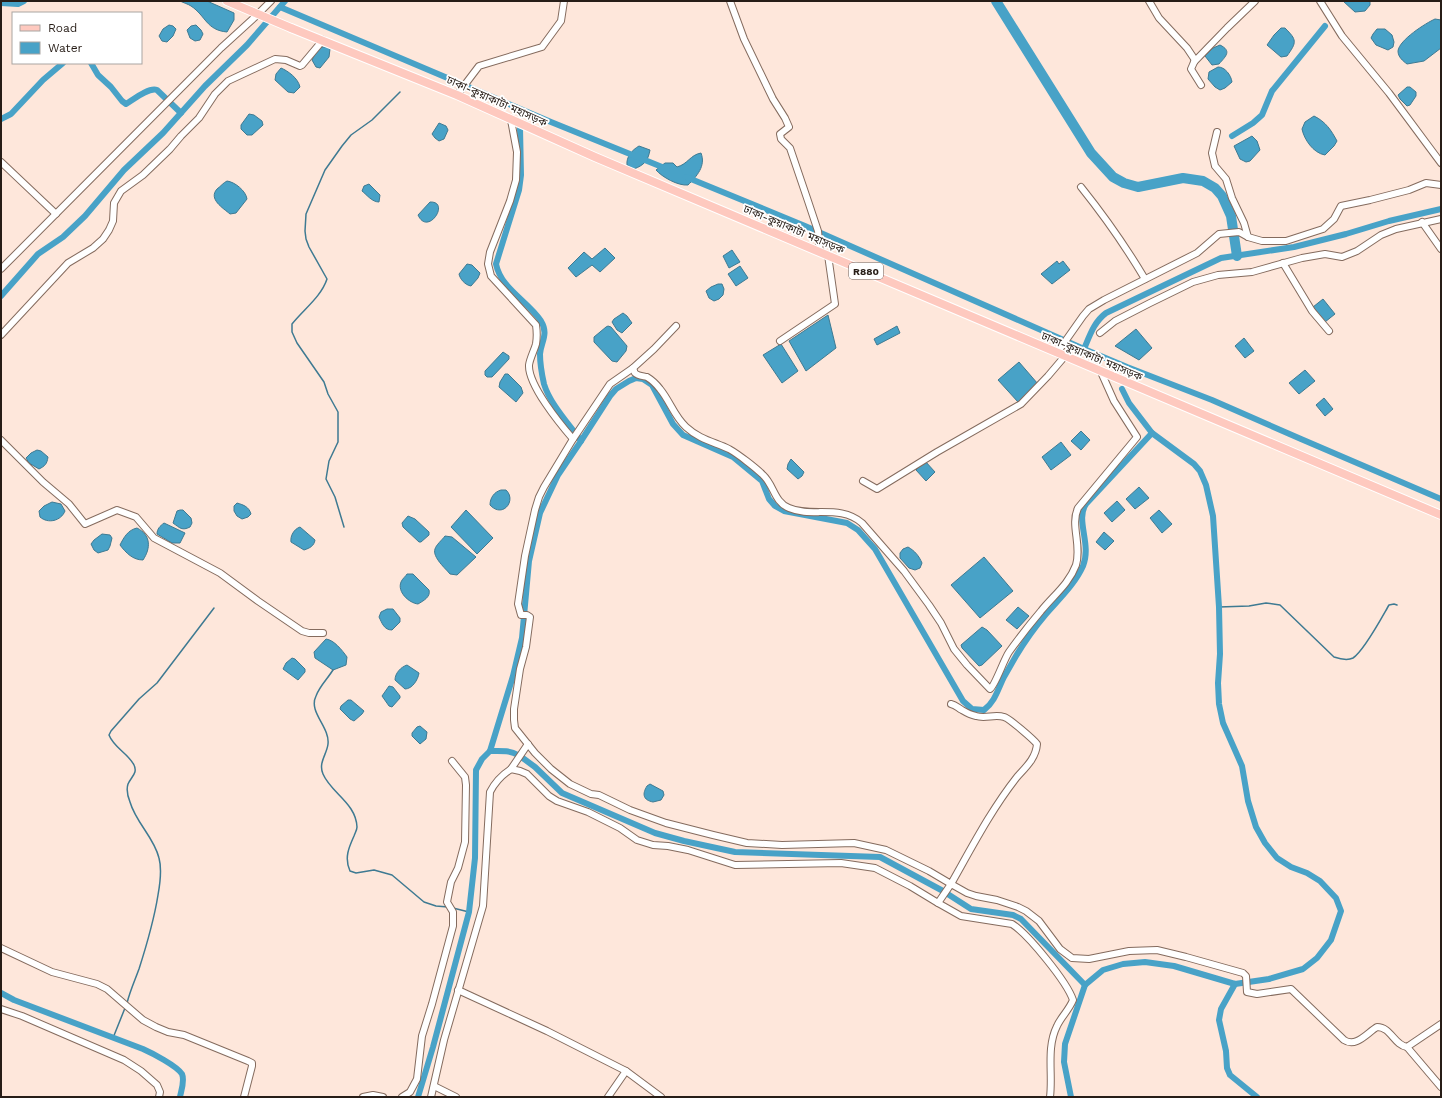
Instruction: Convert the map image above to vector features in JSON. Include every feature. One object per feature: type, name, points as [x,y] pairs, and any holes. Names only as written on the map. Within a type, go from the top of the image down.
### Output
[{"type":"main road","name":"ঢাকা-কুয়াকাটা মহাসড়ক","points":[[227,1],[457,95],[595,157],[1101,372],[1194,409],[1441,515]]},
{"type":"street","points":[[1,269],[220,48],[271,1]]},
{"type":"street","points":[[457,95],[479,66],[542,47],[561,21],[564,1]]},
{"type":"street","points":[[730,1],[744,39],[773,99],[789,126],[780,134],[782,139],[790,148],[818,231],[835,304],[780,342]]},
{"type":"street","points":[[1149,1],[1158,18],[1187,48],[1195,60],[1194,62]]},
{"type":"street","points":[[1201,85],[1191,69],[1194,62],[1255,1]]},
{"type":"street","points":[[1320,1],[1342,36],[1389,93],[1441,163]]},
{"type":"street","points":[[1,336],[68,263],[93,248],[103,238],[111,226],[114,213],[114,202],[121,191],[143,175],[170,149],[180,136],[199,118],[215,94],[228,81],[275,59],[286,60],[300,66],[323,40]]},
{"type":"street","points":[[512,120],[517,152],[516,180],[510,201],[490,252],[488,264],[491,276],[536,325],[536,344],[529,365],[533,383],[573,439]]},
{"type":"street","points":[[1217,132],[1212,153],[1215,166],[1226,179],[1232,198],[1244,223],[1248,237]]},
{"type":"street","points":[[1,162],[56,214]]},
{"type":"street","points":[[863,481],[877,489],[937,452],[1021,404],[1048,376],[1083,316],[1089,309],[1145,279],[1197,254],[1218,234],[1239,232],[1248,237],[1262,241],[1286,241],[1323,229],[1334,219],[1342,206],[1409,190],[1426,183],[1441,185]]},
{"type":"street","points":[[1081,187],[1107,219],[1145,279]]},
{"type":"street","points":[[1100,334],[1115,321],[1193,282],[1218,275],[1252,272],[1302,258],[1325,254],[1342,257],[1357,252],[1396,228],[1441,218]]},
{"type":"street","points":[[1422,222],[1441,249]]},
{"type":"street","points":[[1283,263],[1312,311],[1330,331]]},
{"type":"street","points":[[676,326],[633,368],[610,384],[573,439],[539,497],[529,533],[518,604],[524,615],[530,616],[526,647],[520,669],[514,720],[515,728],[551,769],[570,784],[591,794],[599,795],[630,810],[666,823],[713,835],[764,845],[854,843],[886,850],[929,871],[950,886],[976,896],[997,900],[1026,911],[1039,921],[1060,949],[1072,958],[1089,959],[1129,951],[1157,950],[1242,973],[1246,976],[1247,991],[1252,994],[1290,989],[1347,1042],[1355,1043],[1377,1027],[1386,1029],[1399,1043],[1407,1047],[1441,1087]]},
{"type":"street","points":[[633,368],[636,374],[646,377],[660,389],[676,416],[685,426],[703,439],[730,450],[764,476],[770,483],[777,498],[784,505],[790,509],[838,512],[856,518],[862,523],[904,572],[929,605],[941,623],[954,648],[967,665],[990,688],[994,686],[997,675],[1008,654],[1041,610],[1062,588],[1076,565],[1078,556],[1078,538],[1075,523],[1078,508],[1137,437],[1114,401],[1101,372]]},
{"type":"street","points":[[1,440],[43,482],[69,504],[85,524],[117,510],[136,517],[154,538],[220,573],[302,631],[309,633],[323,632]]},
{"type":"street","points":[[938,903],[943,898],[989,816],[1034,756],[1037,744],[1013,722],[1004,716],[981,718],[960,710],[955,705],[951,704]]},
{"type":"street","points":[[431,1097],[444,1040],[483,906],[490,792],[493,785],[511,769],[528,744]]},
{"type":"street","points":[[402,1097],[410,1092],[417,1079],[422,1036],[453,926],[452,912],[447,902],[451,882],[461,858],[465,842],[466,785],[465,777],[452,761]]},
{"type":"street","points":[[511,769],[527,774],[556,801],[588,812],[620,828],[638,840],[654,845],[688,850],[735,865],[842,863],[875,868],[910,886],[961,916],[1012,924],[1026,936],[1060,978],[1069,990],[1073,1000],[1056,1027],[1050,1053],[1050,1097]]},
{"type":"street","points":[[1,948],[52,972],[97,984],[107,989],[143,1020],[156,1027],[168,1032],[184,1035],[241,1057],[252,1063],[244,1097]]},
{"type":"street","points":[[458,990],[626,1071],[661,1097]]},
{"type":"street","points":[[1,1009],[22,1016],[124,1060],[141,1070],[157,1085],[160,1092],[159,1097]]},
{"type":"street","points":[[1407,1047],[1441,1024]]},
{"type":"street","points":[[608,1097],[626,1071]]},
{"type":"street","points":[[434,1086],[456,1097]]},
{"type":"street","points":[[363,1097],[373,1095],[383,1097]]},
{"type":"water","points":[[180,1],[207,1],[234,13],[234,20],[227,32],[220,31],[210,26],[191,6]]},
{"type":"water","points":[[1343,1],[1370,1],[1370,5],[1365,11],[1355,12]]},
{"type":"water","points":[[1435,19],[1441,20],[1441,48],[1424,61],[1407,64],[1402,60],[1398,51],[1403,42],[1414,32]]},
{"type":"water","points":[[169,25],[176,29],[173,36],[167,42],[162,41],[159,36],[163,29]]},
{"type":"water","points":[[196,25],[203,34],[200,40],[195,41],[190,38],[187,30],[191,26]]},
{"type":"water","points":[[1281,28],[1285,28],[1292,35],[1294,38],[1294,44],[1287,56],[1281,57],[1267,45]]},
{"type":"water","points":[[1377,29],[1385,29],[1392,35],[1394,42],[1393,47],[1388,50],[1376,45],[1371,38]]},
{"type":"water","points":[[1220,45],[1226,49],[1227,54],[1219,64],[1212,65],[1205,56],[1213,48]]},
{"type":"water","points":[[321,47],[330,49],[329,57],[320,68],[316,67],[312,60]]},
{"type":"water","points":[[1218,67],[1223,68],[1227,72],[1232,82],[1220,90],[1208,79],[1209,72]]},
{"type":"water","points":[[281,68],[292,75],[299,84],[300,87],[294,93],[288,92],[275,80],[276,74]]},
{"type":"water","points":[[1407,87],[1410,87],[1416,92],[1416,96],[1410,105],[1407,106],[1398,95]]},
{"type":"water","points":[[249,114],[254,115],[262,121],[263,125],[252,135],[247,135],[241,129],[241,125]]},
{"type":"water","points":[[1314,116],[1328,127],[1337,141],[1325,155],[1313,149],[1303,133],[1302,129],[1305,122]]},
{"type":"water","points":[[439,123],[446,126],[448,130],[444,139],[439,141],[432,134]]},
{"type":"water","points":[[1252,136],[1257,141],[1260,150],[1250,161],[1246,162],[1240,159],[1234,146]]},
{"type":"water","points":[[639,146],[650,150],[645,162],[634,169],[627,165],[627,159]]},
{"type":"water","points":[[701,153],[702,162],[700,170],[688,185],[670,180],[656,170],[665,163],[673,163],[677,167],[681,166],[697,154]]},
{"type":"water","points":[[227,181],[240,187],[245,193],[247,199],[236,213],[230,214],[215,200],[214,196],[217,189]]},
{"type":"water","points":[[369,184],[380,195],[379,202],[372,200],[362,191],[364,186]]},
{"type":"water","points":[[430,202],[436,203],[438,207],[436,216],[427,222],[422,221],[418,215]]},
{"type":"water","points":[[605,248],[615,258],[600,272],[592,265],[576,277],[568,268],[584,252],[592,259]]},
{"type":"water","points":[[732,250],[740,262],[729,268],[723,256]]},
{"type":"water","points":[[1057,261],[1059,264],[1063,261],[1070,270],[1052,284],[1041,274]]},
{"type":"water","points":[[467,264],[472,265],[480,273],[478,278],[471,286],[463,282],[459,274]]},
{"type":"water","points":[[740,266],[748,278],[736,286],[728,274]]},
{"type":"water","points":[[718,284],[722,284],[724,289],[723,295],[714,301],[709,298],[706,291]]},
{"type":"water","points":[[1323,299],[1335,314],[1325,322],[1313,307]]},
{"type":"water","points":[[623,313],[632,323],[622,333],[617,330],[612,322]]},
{"type":"water","points":[[828,315],[836,348],[806,371],[789,341]]},
{"type":"water","points":[[608,326],[611,327],[627,346],[626,351],[617,362],[612,361],[594,342],[594,337]]},
{"type":"water","points":[[897,326],[900,333],[877,345],[874,339]]},
{"type":"water","points":[[1136,329],[1152,348],[1139,360],[1115,346]]},
{"type":"water","points":[[1244,338],[1254,351],[1245,358],[1235,346]]},
{"type":"water","points":[[781,344],[798,371],[782,383],[763,355]]},
{"type":"water","points":[[503,352],[509,356],[509,359],[492,377],[487,377],[485,375],[485,371]]},
{"type":"water","points":[[1019,362],[1038,384],[1018,402],[998,380]]},
{"type":"water","points":[[1305,370],[1315,381],[1299,394],[1289,383]]},
{"type":"water","points":[[505,374],[508,374],[521,387],[523,393],[516,402],[499,387]]},
{"type":"water","points":[[1324,398],[1333,409],[1325,416],[1316,405]]},
{"type":"water","points":[[1081,431],[1090,440],[1081,450],[1071,441]]},
{"type":"water","points":[[1061,442],[1071,455],[1051,470],[1042,457]]},
{"type":"water","points":[[37,450],[41,451],[48,457],[43,467],[39,469],[29,463],[26,458]]},
{"type":"water","points":[[791,459],[804,472],[798,479],[787,469]]},
{"type":"water","points":[[925,461],[935,472],[926,481],[916,470]]},
{"type":"water","points":[[1139,487],[1149,498],[1135,509],[1126,499]]},
{"type":"water","points":[[501,490],[506,490],[510,499],[507,506],[500,510],[495,509],[490,505],[490,502],[494,494]]},
{"type":"water","points":[[1117,501],[1125,510],[1112,522],[1104,513]]},
{"type":"water","points":[[52,502],[61,504],[65,511],[61,517],[57,519],[50,521],[43,519],[40,517],[39,511],[44,506]]},
{"type":"water","points":[[237,503],[248,508],[251,514],[248,517],[242,519],[237,516],[234,511],[234,506]]},
{"type":"water","points":[[183,510],[191,518],[192,523],[190,527],[183,529],[179,528],[173,523],[177,511]]},
{"type":"water","points":[[466,510],[493,538],[477,554],[451,527]]},
{"type":"water","points":[[1159,510],[1172,524],[1162,533],[1150,518]]},
{"type":"water","points":[[408,516],[415,519],[429,532],[429,535],[421,542],[419,542],[403,527],[402,523]]},
{"type":"water","points":[[164,523],[185,533],[180,543],[172,543],[157,534],[159,528]]},
{"type":"water","points":[[300,527],[315,540],[314,544],[304,550],[291,542],[293,533]]},
{"type":"water","points":[[137,528],[145,534],[148,542],[146,555],[143,560],[130,556],[120,545],[129,532]]},
{"type":"water","points":[[1104,532],[1114,541],[1105,550],[1096,542]]},
{"type":"water","points":[[102,534],[110,535],[112,538],[108,550],[98,553],[94,550],[91,544]]},
{"type":"water","points":[[445,536],[452,537],[476,557],[457,575],[450,574],[436,556],[436,547]]},
{"type":"water","points":[[908,547],[920,558],[922,563],[920,568],[915,570],[909,568],[900,558],[900,553],[903,549]]},
{"type":"water","points":[[984,557],[1013,591],[980,618],[951,585]]},
{"type":"water","points":[[407,574],[413,574],[429,590],[428,597],[418,604],[411,602],[402,593],[400,586],[401,582]]},
{"type":"water","points":[[1018,607],[1029,616],[1017,629],[1006,620]]},
{"type":"water","points":[[387,609],[393,609],[400,618],[400,622],[392,630],[387,629],[382,624],[379,617],[381,612]]},
{"type":"water","points":[[982,627],[987,630],[1002,646],[982,665],[979,666],[961,645]]},
{"type":"water","points":[[326,639],[335,643],[345,654],[347,657],[346,665],[333,670],[315,658],[314,652]]},
{"type":"water","points":[[292,658],[305,669],[305,672],[298,680],[283,669],[286,663]]},
{"type":"water","points":[[407,665],[419,673],[414,684],[408,689],[405,689],[395,680],[399,671]]},
{"type":"water","points":[[389,686],[393,687],[400,696],[392,707],[389,706],[382,696]]},
{"type":"water","points":[[348,700],[351,700],[364,711],[354,721],[340,709],[341,706]]},
{"type":"water","points":[[420,726],[427,732],[426,739],[420,744],[412,736],[412,733],[417,727]]},
{"type":"water","points":[[650,784],[663,791],[664,795],[661,800],[653,802],[645,798],[644,792]]},
{"type":"waterway","points":[[1,3],[18,4],[24,1]]},
{"type":"waterway","points":[[1,296],[38,254],[63,237],[85,216],[124,170],[163,133],[205,86],[247,45],[285,1]]},
{"type":"waterway","points":[[996,1],[1091,153],[1113,177],[1124,183],[1138,187],[1183,178],[1203,181],[1215,188],[1222,196],[1231,216],[1237,256]]},
{"type":"waterway","points":[[280,7],[551,122],[667,169]]},
{"type":"waterway","points":[[1232,136],[1253,123],[1262,115],[1272,91],[1325,26]]},
{"type":"waterway","points":[[1,119],[11,114],[43,80],[62,64]]},
{"type":"waterway","points":[[92,64],[98,75],[126,104],[150,90],[157,90],[181,113]]},
{"type":"waterway","points":[[344,527],[335,497],[326,479],[329,461],[338,442],[338,412],[328,394],[324,382],[297,343],[292,332],[292,324],[321,292],[327,279],[306,239],[306,214],[325,170],[342,146],[351,135],[372,120],[400,92]]},
{"type":"waterway","points":[[490,751],[513,676],[522,638],[529,561],[540,513],[558,475],[581,441],[555,406],[544,384],[540,354],[544,338],[544,330],[541,321],[503,281],[496,264],[519,190],[521,175],[520,128]]},
{"type":"waterway","points":[[686,177],[805,226],[1084,349],[1212,400],[1441,499]]},
{"type":"waterway","points":[[1084,349],[1095,325],[1106,313],[1221,258],[1294,247],[1389,221],[1441,209]]},
{"type":"waterway","points":[[581,441],[616,389],[636,378],[643,379],[652,385],[673,424],[683,435],[733,457],[762,481],[769,499],[775,506],[784,511],[847,523],[858,530],[875,549],[963,701],[972,709],[984,710],[994,699],[1004,677],[1027,640],[1042,619],[1080,573],[1083,566],[1086,549],[1082,517],[1086,504],[1152,433]]},
{"type":"waterway","points":[[520,756],[535,767],[562,793],[655,833],[735,852],[880,857],[943,891],[971,909],[1013,915],[1021,919],[1085,985],[1103,970],[1123,964],[1145,962],[1174,966],[1235,984],[1269,979],[1303,969],[1317,958],[1331,940],[1341,911],[1336,898],[1320,881],[1307,873],[1291,867],[1277,858],[1265,843],[1256,827],[1248,801],[1242,766],[1223,723],[1219,704],[1219,607],[1213,516],[1206,485],[1200,471],[1194,464],[1152,433],[1129,403],[1122,389]]},
{"type":"waterway","points":[[1219,607],[1249,606],[1266,603],[1280,605],[1334,657],[1346,660],[1353,658],[1362,648],[1389,605],[1397,605]]},
{"type":"waterway","points":[[127,1003],[142,960],[152,923],[159,886],[160,867],[157,850],[136,817],[128,796],[127,786],[135,773],[134,765],[111,740],[109,735],[139,699],[157,683],[214,608]]},
{"type":"waterway","points":[[333,670],[321,686],[314,702],[317,714],[328,738],[328,744],[322,766],[323,774],[327,781],[348,805],[356,819],[357,829],[347,857],[350,871],[356,873],[374,870],[392,875],[424,902],[436,906],[448,907]]},
{"type":"waterway","points":[[418,1097],[469,912],[475,858],[476,770],[482,759],[490,751],[501,751],[515,753],[518,755]]},
{"type":"waterway","points":[[453,908],[469,912]]},
{"type":"waterway","points":[[1235,984],[1221,1009],[1219,1020],[1226,1051],[1227,1068],[1230,1075],[1257,1097]]},
{"type":"waterway","points":[[1071,1097],[1064,1062],[1065,1044],[1085,985]]},
{"type":"waterway","points":[[1,993],[14,1000],[152,1053],[175,1067],[182,1074],[183,1083],[180,1097]]},
{"type":"waterway","points":[[113,1038],[125,1008]]}]
